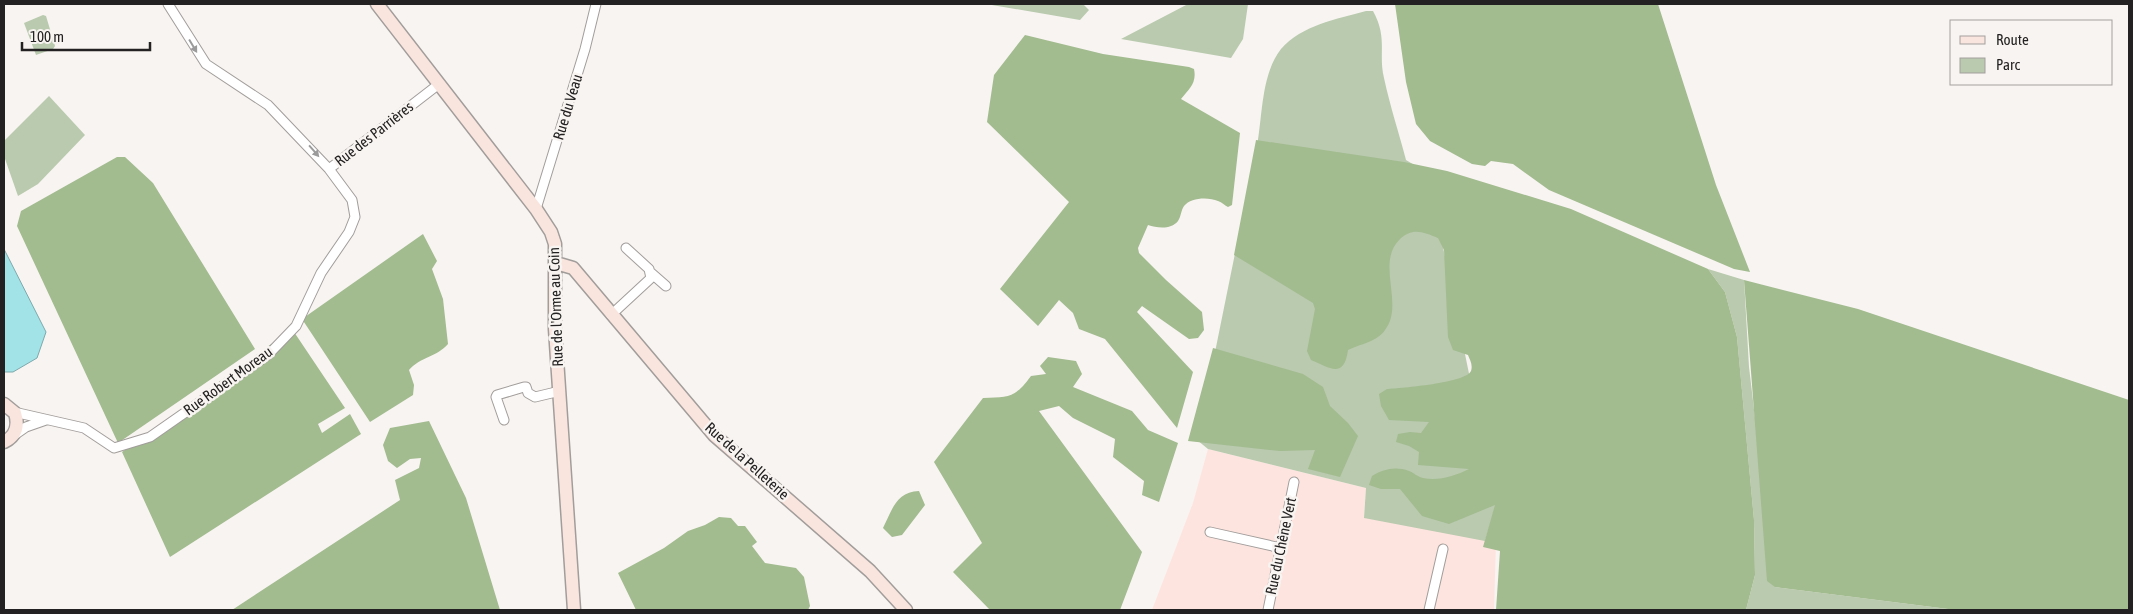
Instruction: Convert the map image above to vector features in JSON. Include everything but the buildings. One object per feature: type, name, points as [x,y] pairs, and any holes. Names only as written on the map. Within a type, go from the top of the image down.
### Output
[{"type":"main road","name":"Rue de l'Orme au Coin","points":[[377,4],[536,209],[554,237],[556,263],[555,329],[574,610]]},
{"type":"main road","name":"Rue de la Pelleterie","points":[[556,263],[573,268],[714,435],[870,571],[906,610]]},
{"type":"main road","points":[[8,439],[17,426],[9,408]]},
{"type":"street","name":"Rue des Parrières","points":[[168,4],[206,64],[268,105],[329,169],[439,84]]},
{"type":"street","name":"Rue du Veau","points":[[536,209],[585,50],[596,4]]},
{"type":"street","name":"Rue Robert Moreau","points":[[46,420],[84,428],[114,448],[150,437],[269,354],[296,326],[321,273],[349,232],[355,217],[352,200],[329,169]]},
{"type":"street","points":[[626,248],[666,286]]},
{"type":"street","points":[[611,315],[648,281],[650,272]]},
{"type":"street","points":[[504,420],[496,397],[497,395],[524,387],[528,393],[536,397],[560,391]]},
{"type":"street","points":[[9,408],[46,420]]},
{"type":"street","points":[[8,439],[26,427],[46,420]]},
{"type":"street","name":"Rue du Chêne Vert","points":[[1268,610],[1294,482]]},
{"type":"street","points":[[1210,532],[1281,548]]},
{"type":"street","points":[[1429,610],[1443,549]]},
{"type":"shaded area","points":[[1208,449],[1366,488],[1364,517],[1496,541],[1494,610],[1152,610],[1193,503]]},
{"type":"green space","points":[[986,4],[1083,4],[1089,10],[1080,20]]},
{"type":"green space","points":[[1188,4],[1248,4],[1243,39],[1231,58],[1121,39]]},
{"type":"green space","points":[[1395,4],[1658,4],[1716,185],[1750,272],[1734,269],[1549,190],[1513,164],[1491,161],[1485,166],[1472,164],[1430,141],[1416,124],[1406,82]]},
{"type":"green space","points":[[1366,11],[1373,11],[1378,21],[1381,38],[1382,69],[1406,160],[1421,169],[1429,179],[1496,505],[1485,541],[1364,518],[1366,488],[1208,449],[1197,440],[1256,151],[1263,98],[1269,72],[1281,49],[1299,34],[1320,24]]},
{"type":"green space","points":[[43,15],[46,16],[55,46],[53,49],[36,55],[24,23]]},
{"type":"green space","points":[[1025,35],[1103,54],[1194,69],[1193,82],[1181,99],[1240,133],[1232,205],[1228,207],[1210,199],[1191,201],[1184,206],[1178,221],[1172,226],[1148,225],[1138,248],[1139,253],[1166,280],[1202,312],[1204,330],[1198,338],[1189,339],[1142,306],[1137,312],[1193,372],[1177,428],[1105,339],[1079,329],[1073,313],[1059,300],[1038,326],[1000,289],[1069,202],[987,122],[994,75]]},
{"type":"green space","points":[[49,96],[85,135],[38,184],[18,196],[4,156],[4,141]]},
{"type":"green space","points":[[1256,140],[1404,162],[1447,171],[1571,209],[1708,269],[1725,292],[1737,337],[1754,520],[1755,575],[1746,610],[1496,610],[1500,551],[1483,547],[1495,505],[1449,524],[1422,516],[1400,489],[1381,489],[1369,485],[1372,476],[1390,469],[1404,469],[1421,477],[1435,479],[1453,476],[1469,469],[1418,465],[1419,452],[1409,446],[1396,442],[1398,434],[1421,433],[1429,422],[1389,420],[1381,406],[1379,394],[1387,389],[1458,379],[1471,371],[1468,355],[1453,350],[1448,337],[1444,250],[1438,238],[1418,232],[1409,233],[1400,239],[1393,249],[1390,260],[1392,308],[1390,320],[1382,334],[1373,340],[1348,350],[1346,359],[1340,368],[1330,368],[1311,360],[1307,351],[1315,309],[1313,303],[1234,255]]},
{"type":"green space","points":[[117,157],[125,157],[153,183],[255,349],[118,443],[17,226],[21,211]]},
{"type":"green space","points":[[423,234],[437,261],[432,269],[443,299],[448,344],[439,352],[418,362],[409,370],[414,385],[413,395],[370,422],[302,319]]},
{"type":"green space","points":[[1708,269],[1744,280],[1749,367],[1775,587],[1956,610],[1746,610],[1755,575],[1754,520],[1737,337],[1725,292]]},
{"type":"green space","points":[[1744,280],[1858,309],[2129,400],[2129,610],[1956,610],[1775,587],[1767,581]]},
{"type":"green space","points":[[292,329],[345,408],[318,424],[322,433],[350,414],[361,434],[170,557],[122,452]]},
{"type":"green space","points":[[1213,348],[1303,374],[1323,387],[1330,406],[1348,423],[1358,436],[1340,477],[1308,469],[1315,450],[1280,451],[1188,441]]},
{"type":"green space","points":[[1048,357],[1076,361],[1082,374],[1073,387],[1132,411],[1148,430],[1178,443],[1159,502],[1142,495],[1144,481],[1113,457],[1115,439],[1073,418],[1059,406],[1039,411],[1142,552],[1120,610],[990,610],[953,572],[982,543],[934,462],[983,398],[1011,395],[1020,389],[1031,376],[1046,374],[1040,366]]},
{"type":"green space","points":[[429,421],[466,498],[500,610],[232,610],[400,500],[395,480],[419,468],[421,458],[410,459],[397,468],[388,461],[383,445],[390,428]]},
{"type":"green space","points":[[919,491],[925,505],[902,535],[892,537],[883,528],[892,509],[900,498],[911,492]]},
{"type":"green space","points":[[719,517],[731,518],[738,526],[745,526],[757,542],[752,546],[765,563],[796,568],[804,577],[810,606],[808,610],[636,610],[618,573],[664,548],[688,531],[705,525]]},
{"type":"water","points":[[4,249],[46,332],[37,358],[13,372],[4,372]]}]
